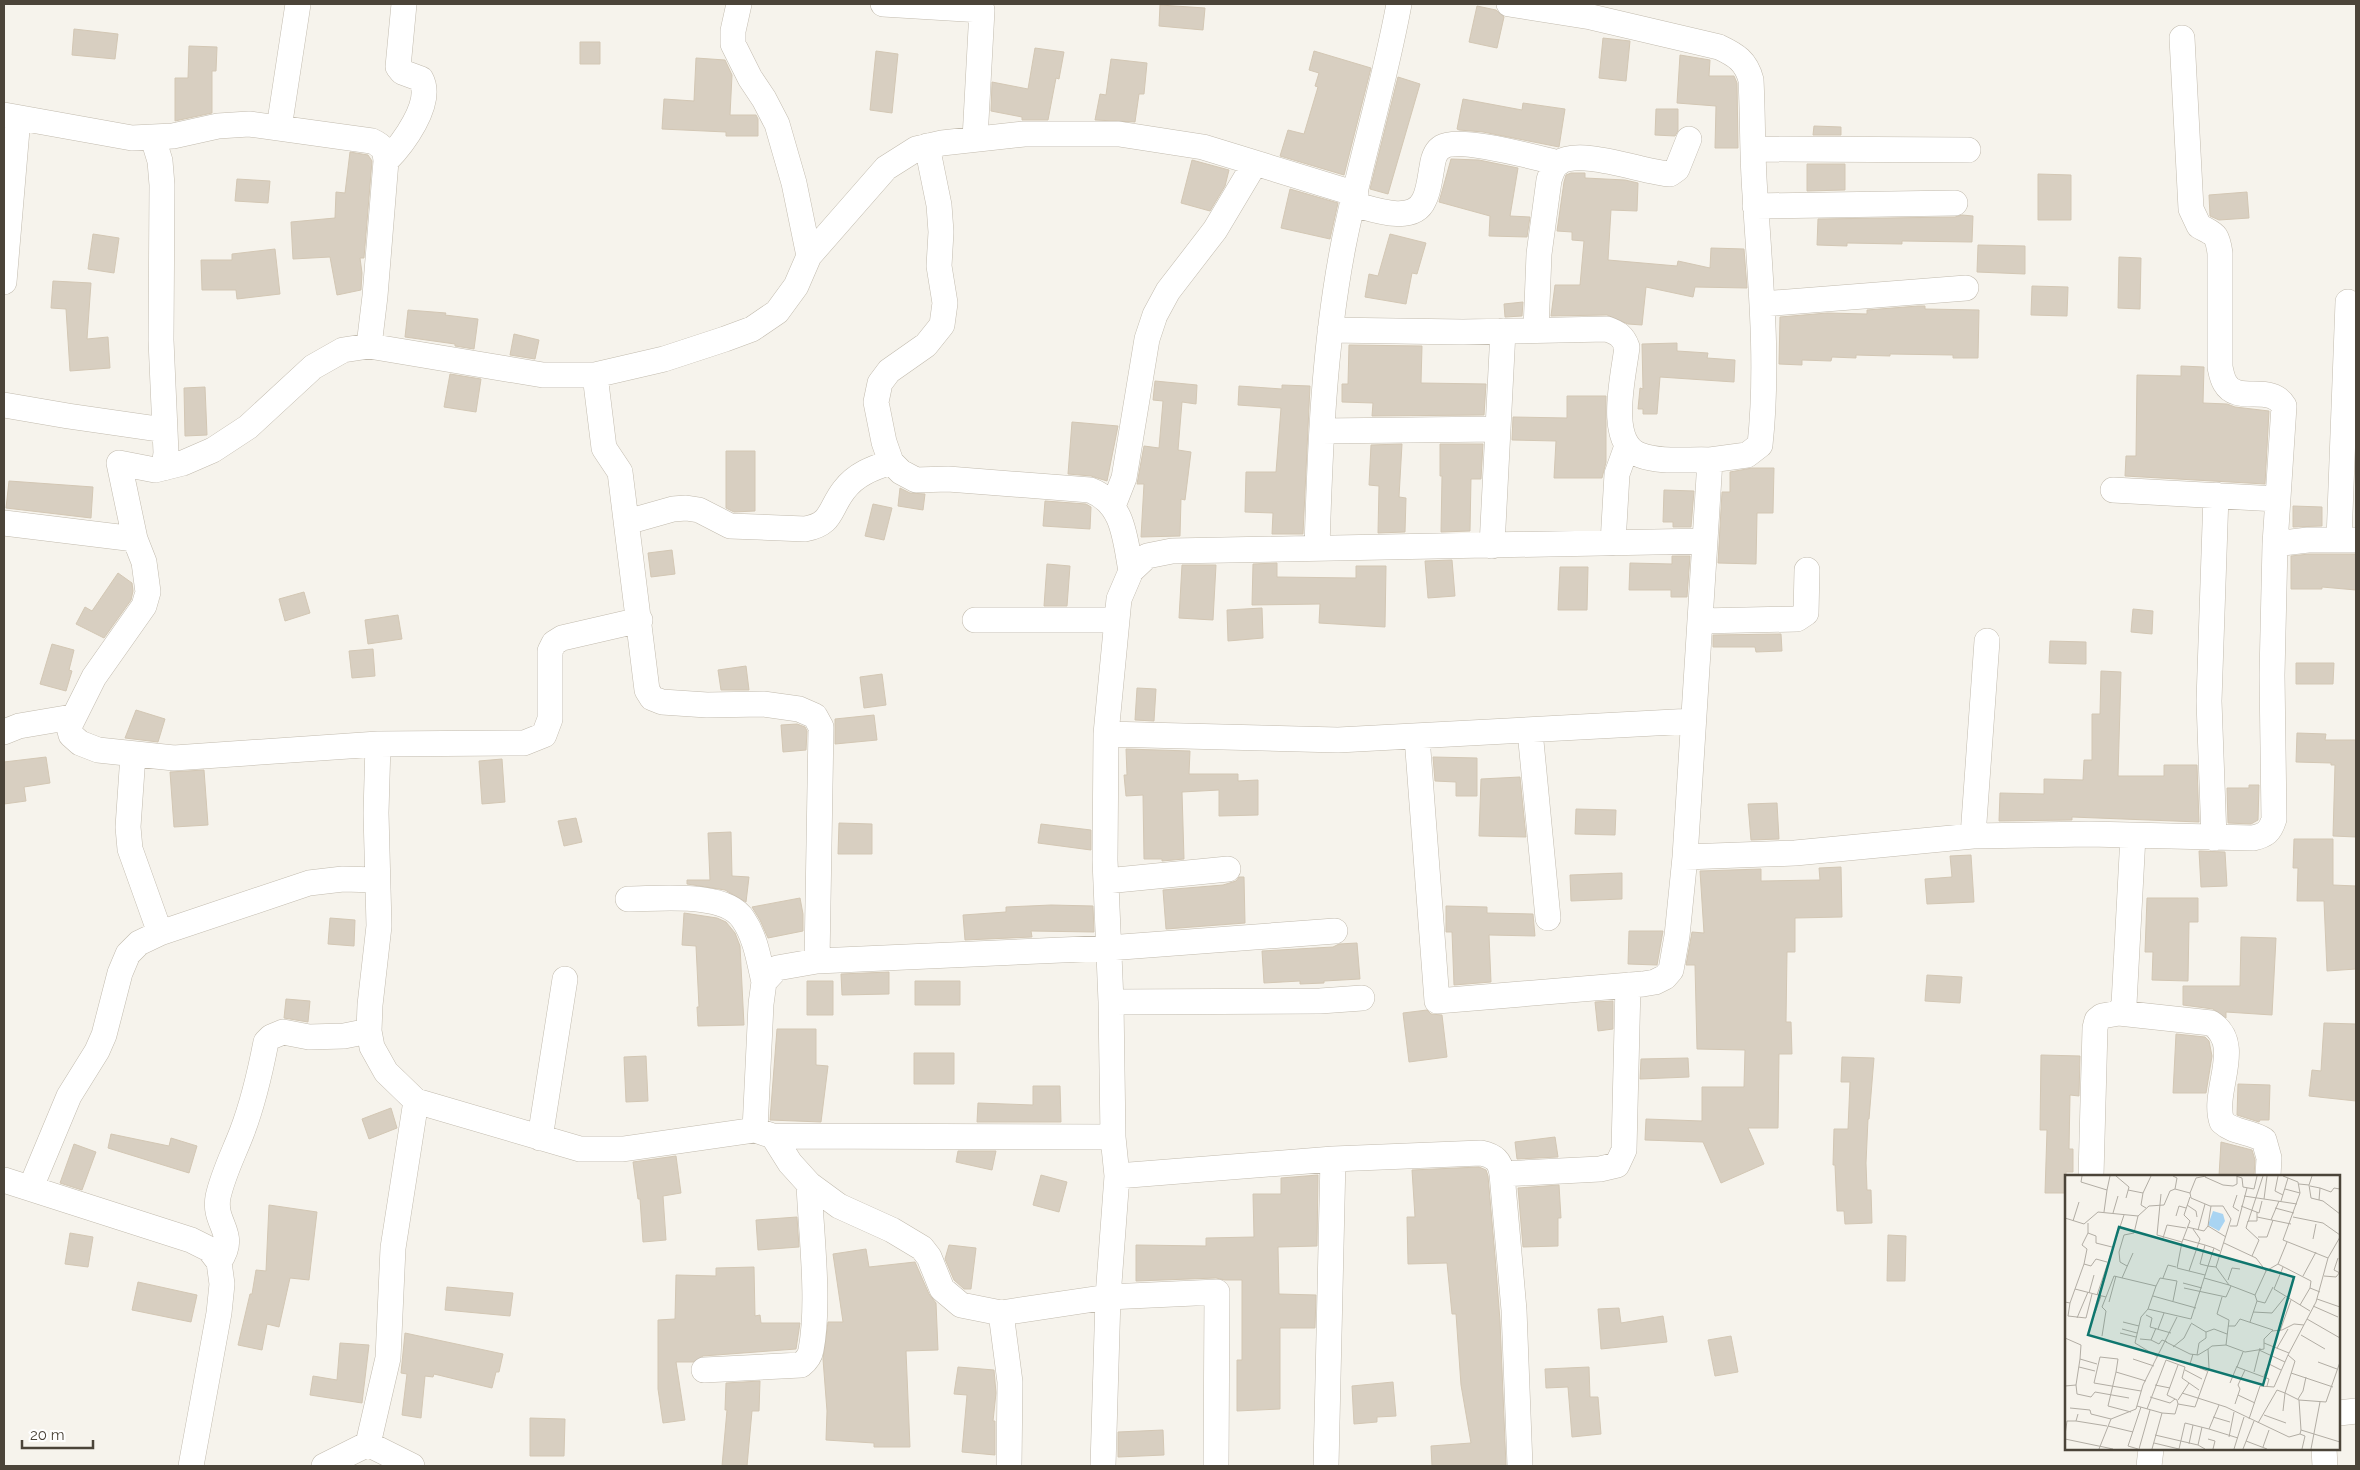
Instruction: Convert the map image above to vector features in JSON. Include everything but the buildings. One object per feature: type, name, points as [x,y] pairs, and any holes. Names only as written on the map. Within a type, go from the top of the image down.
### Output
[{"type":"street","points":[[279,128],[298,4]]},
{"type":"street","points":[[386,161],[402,145],[414,123],[422,102],[425,85],[421,79],[402,72],[398,67],[404,4]]},
{"type":"street","points":[[739,4],[733,31],[734,44],[750,78],[777,124],[794,183],[809,256]]},
{"type":"street","points":[[883,4],[982,10],[975,139]]},
{"type":"street","points":[[1317,548],[1322,431],[1330,330],[1343,247],[1390,52],[1399,4]]},
{"type":"street","points":[[1508,4],[1591,17],[1719,47],[1738,56],[1748,68],[1751,80],[1755,206],[1762,304],[1762,422],[1760,445],[1747,455],[1710,460],[1653,458],[1639,455],[1626,446]]},
{"type":"street","points":[[1684,856],[1794,853],[1973,836],[2089,834],[2253,838],[2266,835],[2271,829],[2274,820],[2272,676],[2275,544],[2284,406],[2280,400],[2272,395],[2243,393],[2231,390],[2225,383],[2220,368],[2220,253],[2216,236],[2212,231],[2198,226],[2191,209],[2182,38]]},
{"type":"street","points":[[4,282],[11,116],[132,138],[173,136],[234,124],[372,140],[385,151],[386,161],[376,288],[369,346]]},
{"type":"street","points":[[640,620],[562,638],[554,643],[550,651],[550,719],[544,735],[524,743],[378,744],[174,758],[98,750],[80,743],[71,735],[69,727],[72,717],[94,677],[144,606],[148,592],[147,575],[135,539],[118,463],[155,470],[184,463],[213,450],[248,427],[313,367],[343,350],[369,346],[543,375],[595,375],[664,359],[752,329],[777,312],[796,286],[809,256],[886,168],[916,149],[927,146],[1024,134],[1119,134],[1203,147],[1255,163],[1354,199],[1381,211],[1400,213],[1418,209],[1424,201],[1433,159],[1436,152],[1443,146],[1466,144],[1559,163],[1569,159],[1585,159],[1670,174],[1678,169],[1690,139]]},
{"type":"street","points":[[153,138],[160,161],[162,185],[161,340],[166,453],[164,468]]},
{"type":"street","points":[[927,146],[939,205],[941,232],[939,266],[945,303],[942,324],[926,345],[889,371],[880,383],[876,402],[884,442],[891,462],[901,472],[916,480],[948,479],[1090,490],[1102,495],[1113,506],[1122,523],[1131,571]]},
{"type":"street","points":[[1753,149],[1968,150]]},
{"type":"street","points":[[1113,506],[1124,478],[1147,339],[1156,316],[1168,291],[1215,230],[1255,163]]},
{"type":"street","points":[[1536,330],[1539,254],[1549,180],[1559,163]]},
{"type":"street","points":[[1755,206],[1955,204]]},
{"type":"street","points":[[1762,304],[1966,288]]},
{"type":"street","points":[[2275,544],[2308,540],[2348,540],[2348,302]]},
{"type":"street","points":[[1330,330],[1503,331],[1607,329],[1616,332],[1623,338],[1627,347],[1620,424],[1626,446],[1617,474],[1612,543]]},
{"type":"street","points":[[1492,546],[1503,331]]},
{"type":"street","points":[[595,375],[604,448],[620,472],[628,522],[647,690],[652,698],[662,702],[707,705],[763,704],[799,709],[815,716],[821,727],[817,961]]},
{"type":"street","points":[[4,404],[68,416],[165,430]]},
{"type":"street","points":[[1322,431],[1498,430]]},
{"type":"street","points":[[1417,738],[1437,1001],[1628,985],[1654,982],[1665,977],[1671,970],[1677,936],[1684,856],[1710,460]]},
{"type":"street","points":[[628,522],[673,508],[686,508],[699,510],[730,526],[813,528],[824,523],[844,489],[857,477],[891,462]]},
{"type":"street","points":[[2114,490],[2277,499]]},
{"type":"street","points":[[2214,838],[2209,701],[2216,495]]},
{"type":"street","points":[[4,524],[135,539]]},
{"type":"street","points":[[1103,1466],[1108,1297],[1117,1176],[1113,1136],[1111,1002],[1106,881],[1106,734],[1119,599],[1131,571],[1148,556],[1172,550],[1492,546],[1705,540]]},
{"type":"street","points":[[1700,621],[1797,619],[1802,617],[1806,613],[1807,570]]},
{"type":"street","points":[[975,620],[1116,620]]},
{"type":"street","points":[[1973,836],[1987,641]]},
{"type":"street","points":[[4,732],[19,726],[72,717]]},
{"type":"street","points":[[1106,734],[1338,740],[1417,738],[1693,721]]},
{"type":"street","points":[[1530,731],[1548,918]]},
{"type":"street","points":[[378,744],[376,813],[379,926],[369,1031],[372,1047],[386,1072],[416,1101],[580,1149],[623,1149],[764,1133],[1113,1136]]},
{"type":"street","points":[[133,755],[128,827],[130,849],[160,933]]},
{"type":"street","points":[[2119,1013],[2125,996],[2133,836]]},
{"type":"street","points":[[1106,881],[1228,869]]},
{"type":"street","points":[[31,1187],[69,1096],[97,1051],[104,1035],[120,973],[128,954],[139,943],[160,933],[309,883],[343,879],[377,880]]},
{"type":"street","points":[[628,899],[710,900],[731,908],[742,918],[752,936],[764,982],[761,1004],[764,1133],[809,1184],[839,1206],[900,1234],[922,1248],[929,1257],[942,1289],[961,1305],[1001,1313],[1108,1297],[1218,1292],[1216,1466]]},
{"type":"street","points":[[764,982],[777,968],[817,961],[1108,948],[1334,930]]},
{"type":"street","points":[[540,1138],[564,979]]},
{"type":"street","points":[[1502,1174],[1600,1169],[1617,1165],[1624,1150],[1628,985]]},
{"type":"street","points":[[1111,1002],[1320,1001],[1362,998]]},
{"type":"street","points":[[2091,1175],[2095,1028],[2097,1020],[2102,1016],[2119,1013],[2139,1017],[2210,1023],[2217,1027],[2226,1042],[2226,1057],[2219,1106],[2222,1122],[2234,1130],[2256,1135],[2264,1140],[2269,1158],[2268,1175]]},
{"type":"street","points":[[219,1262],[226,1252],[228,1243],[227,1235],[217,1209],[218,1199],[229,1164],[251,1108],[266,1042],[271,1036],[283,1032],[309,1037],[344,1036],[369,1031]]},
{"type":"street","points":[[368,1444],[388,1358],[393,1248],[416,1101]]},
{"type":"street","points":[[1117,1176],[1333,1159],[1481,1153],[1494,1157],[1499,1162],[1502,1174],[1514,1310],[1520,1466]]},
{"type":"street","points":[[1326,1466],[1333,1159]]},
{"type":"street","points":[[4,1180],[31,1187],[191,1240],[209,1249],[219,1262],[222,1284],[219,1312],[191,1466]]},
{"type":"street","points":[[704,1370],[785,1367],[801,1365],[806,1361],[811,1351],[815,1306],[809,1184]]},
{"type":"street","points":[[1001,1313],[1010,1382],[1009,1466]]},
{"type":"street","points":[[2340,1413],[2356,1411]]},
{"type":"street","points":[[324,1466],[368,1444]]},
{"type":"street","points":[[368,1444],[412,1466]]},
{"type":"street","points":[[2149,1466],[2151,1450]]},
{"type":"street","points":[[2324,1450],[2325,1466]]}]
